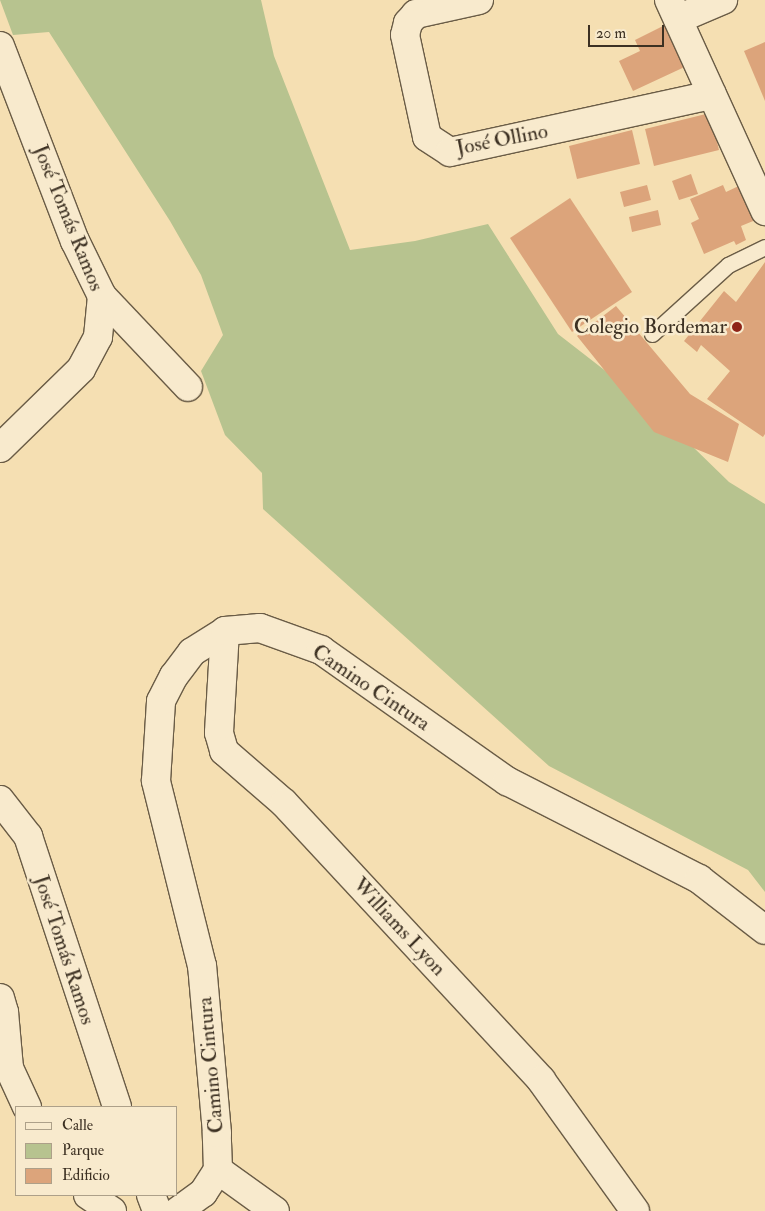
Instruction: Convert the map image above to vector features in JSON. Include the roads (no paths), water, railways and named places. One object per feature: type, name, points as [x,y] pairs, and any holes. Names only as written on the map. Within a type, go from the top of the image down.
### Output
[{"type":"street","name":"José Ollino","points":[[479,0],[416,14],[408,23],[405,35],[427,137],[450,152],[712,95]]},
{"type":"street","points":[[723,0],[674,10],[765,211]]},
{"type":"street","name":"José Tomás Ramos","points":[[0,46],[75,241],[102,296],[98,337],[81,369],[0,448]]},
{"type":"street","points":[[102,296],[188,387]]},
{"type":"street","name":"Camino Cintura","points":[[218,1170],[202,966],[156,781],[161,700],[174,676],[192,652],[225,630],[260,628],[321,650],[506,781],[699,879],[765,930]]},
{"type":"street","name":"Williams Lyon","points":[[225,630],[219,707],[219,733],[224,751],[284,803],[541,1080],[635,1211]]},
{"type":"street","name":"José Tomás Ramos","points":[[0,800],[28,836],[117,1106]]},
{"type":"street","points":[[0,998],[4,1012],[9,1068],[27,1106]]},
{"type":"street","points":[[178,1211],[203,1193],[218,1170],[275,1211]]},
{"type":"street","points":[[90,1196],[112,1211]]},
{"type":"street","points":[[150,1196],[157,1211]]},
{"type":"lane","points":[[652,334],[728,266],[765,247]]},
{"type":"place","name":"Colegio Bordemar","points":[[737,327]]}]
